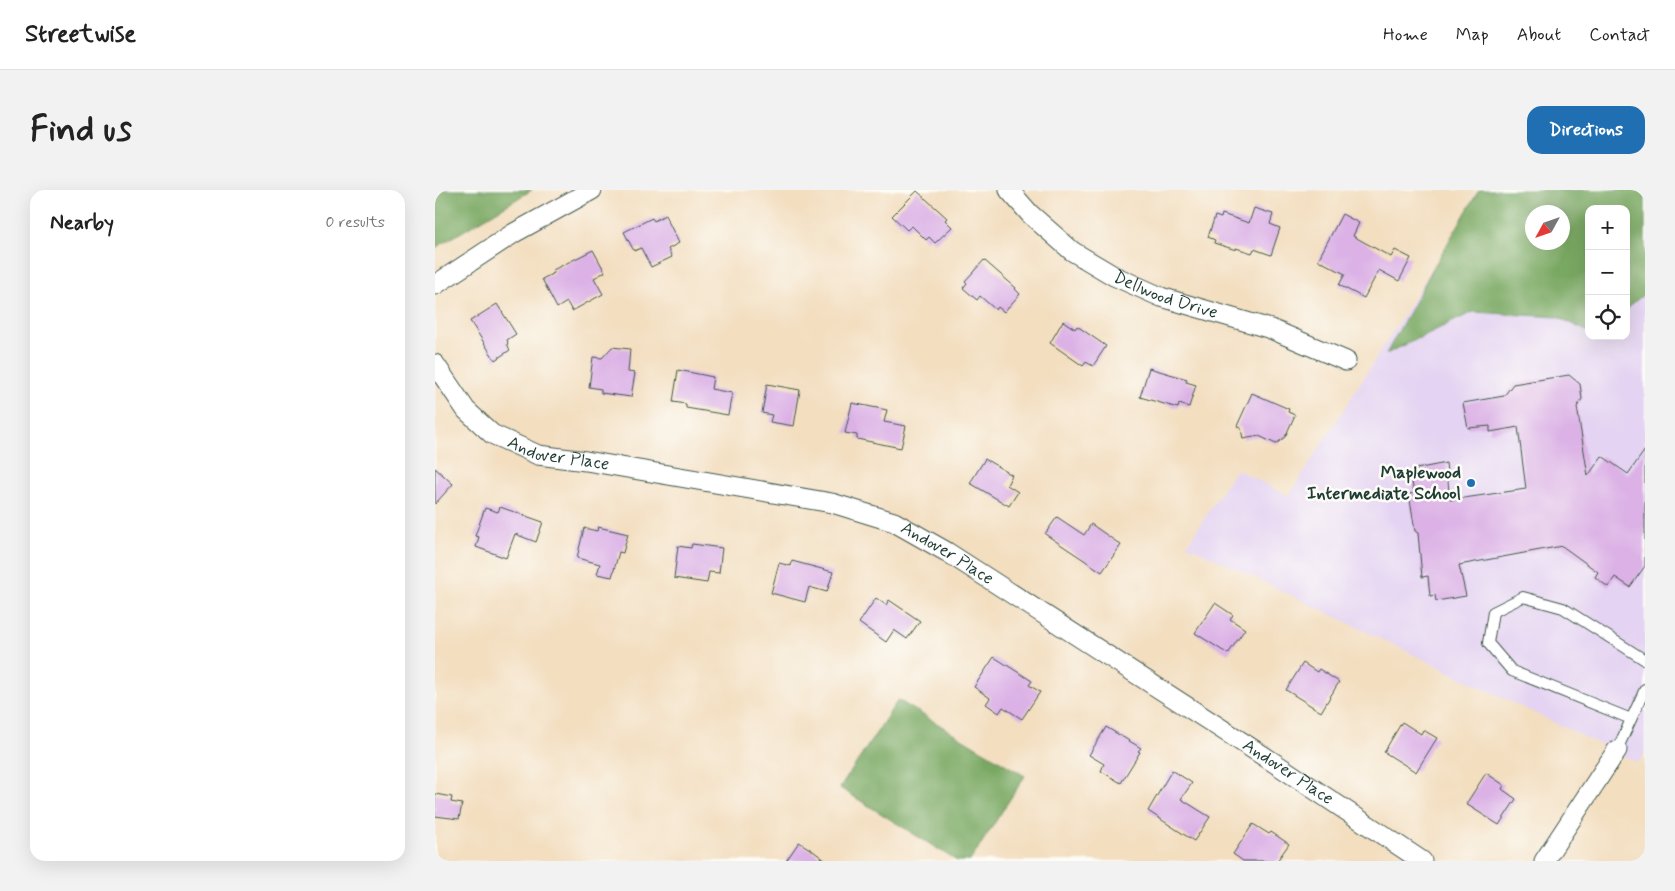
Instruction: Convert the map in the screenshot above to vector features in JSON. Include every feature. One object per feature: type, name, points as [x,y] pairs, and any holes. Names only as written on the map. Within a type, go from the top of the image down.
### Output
[{"type":"street","points":[[435,285],[514,233],[592,190]]},
{"type":"street","name":"Dellwood Drive","points":[[1009,190],[1030,214],[1072,252],[1114,276],[1161,297],[1271,329],[1346,361]]},
{"type":"street","name":"Andover Place","points":[[435,364],[467,410],[492,434],[538,455],[586,461],[832,504],[893,522],[947,552],[1423,861]]},
{"type":"street","points":[[1544,861],[1617,750]]},
{"type":"lane","points":[[1631,719],[1512,671],[1488,643],[1493,612],[1523,597],[1563,608],[1645,660]]},
{"type":"lane","points":[[1617,750],[1645,689]]},
{"type":"shaded area","name":"Maplewood Intermediate School","points":[[1482,190],[1645,190],[1645,753],[1638,763],[1187,545],[1236,469],[1289,496]]},
{"type":"green space","points":[[435,190],[532,190],[435,248]]},
{"type":"green space","points":[[1479,190],[1645,190],[1645,293],[1630,306],[1630,205],[1585,205],[1585,330],[1557,317],[1473,312],[1386,354],[1433,268]]},
{"type":"green space","points":[[898,700],[1025,776],[970,861],[957,861],[840,788]]},
{"type":"building","points":[[917,191],[947,218],[945,220],[952,227],[935,243],[929,237],[926,240],[912,226],[907,230],[892,216]]},
{"type":"building","points":[[1254,208],[1273,214],[1270,224],[1280,228],[1271,255],[1254,249],[1252,253],[1236,248],[1236,250],[1214,243],[1215,240],[1208,237],[1215,216],[1221,218],[1222,214],[1249,223]]},
{"type":"building","points":[[1342,214],[1359,223],[1353,236],[1391,257],[1395,250],[1411,258],[1399,281],[1379,270],[1364,298],[1339,285],[1345,274],[1318,260]]},
{"type":"building","points":[[665,215],[679,243],[668,249],[672,257],[651,267],[641,248],[634,251],[624,232],[652,218],[654,221]]},
{"type":"building","points":[[593,250],[605,272],[594,278],[603,294],[572,311],[567,302],[557,308],[542,279],[554,273],[553,270]]},
{"type":"building","points":[[984,260],[1016,288],[1020,294],[1004,312],[998,307],[996,310],[980,296],[977,300],[963,288],[967,283],[965,281]]},
{"type":"building","points":[[497,304],[516,334],[507,340],[510,350],[495,360],[470,321]]},
{"type":"building","points":[[1063,321],[1075,329],[1077,326],[1106,346],[1093,366],[1086,362],[1083,366],[1050,343]]},
{"type":"building","points":[[612,347],[630,349],[628,372],[635,373],[631,397],[601,393],[601,389],[589,387],[593,357],[602,358]]},
{"type":"building","points":[[1149,368],[1187,379],[1186,382],[1196,385],[1189,407],[1179,404],[1178,408],[1140,397]]},
{"type":"building","points":[[678,370],[713,377],[711,389],[732,393],[728,415],[686,408],[686,404],[673,402]]},
{"type":"building","name":"Maplewood Intermediate School","points":[[1569,375],[1580,384],[1582,399],[1577,407],[1588,476],[1602,456],[1628,474],[1645,450],[1645,566],[1630,587],[1615,577],[1608,587],[1595,577],[1598,572],[1562,546],[1459,565],[1466,596],[1436,601],[1435,595],[1430,596],[1428,576],[1422,577],[1418,533],[1415,531],[1409,494],[1414,493],[1411,477],[1418,476],[1416,469],[1446,463],[1450,500],[1526,489],[1518,427],[1490,432],[1490,426],[1468,428],[1463,403],[1504,396],[1513,384]]},
{"type":"building","points":[[767,384],[800,390],[794,426],[770,422],[772,415],[762,413]]},
{"type":"building","points":[[1252,393],[1289,409],[1288,412],[1295,415],[1285,437],[1276,444],[1259,436],[1243,439],[1241,428],[1237,426]]},
{"type":"building","points":[[852,403],[887,410],[884,422],[906,426],[901,448],[857,439],[857,435],[845,433]]},
{"type":"building","points":[[985,459],[1012,475],[1007,485],[1018,492],[1009,506],[970,483]]},
{"type":"building","points":[[435,468],[453,484],[435,504]]},
{"type":"building","points":[[500,507],[543,522],[536,542],[515,534],[506,558],[476,547],[479,537],[475,536],[485,508],[498,512]]},
{"type":"building","points":[[1057,517],[1084,535],[1091,524],[1121,545],[1102,572],[1045,534]]},
{"type":"building","points":[[598,527],[628,534],[623,553],[619,552],[612,577],[597,574],[600,564],[577,558],[584,528],[597,531]]},
{"type":"building","points":[[692,544],[722,548],[719,573],[709,572],[707,583],[674,578],[678,546],[691,548]]},
{"type":"building","points":[[792,561],[833,572],[827,592],[809,587],[805,602],[771,593],[779,563],[791,566]]},
{"type":"building","points":[[876,598],[886,605],[889,600],[920,621],[907,639],[894,630],[886,642],[859,623]]},
{"type":"building","points":[[1215,603],[1233,615],[1230,619],[1245,629],[1228,654],[1195,633]]},
{"type":"building","points":[[994,657],[1032,681],[1029,685],[1040,692],[1022,719],[1003,707],[999,713],[986,704],[990,698],[974,687]]},
{"type":"building","points":[[1303,663],[1317,672],[1319,669],[1339,682],[1321,712],[1286,690]]},
{"type":"building","points":[[1402,722],[1421,734],[1423,730],[1437,738],[1416,772],[1384,752]]},
{"type":"building","points":[[1106,727],[1141,748],[1121,783],[1101,771],[1104,764],[1089,755]]},
{"type":"building","points":[[1172,770],[1192,783],[1181,799],[1210,817],[1194,841],[1148,811]]},
{"type":"building","points":[[1486,773],[1504,785],[1502,789],[1516,799],[1499,825],[1466,804]]},
{"type":"building","points":[[435,794],[452,797],[451,802],[462,804],[459,819],[435,816]]},
{"type":"building","points":[[1253,824],[1269,834],[1271,832],[1289,844],[1277,861],[1243,861],[1233,854]]},
{"type":"building","points":[[799,842],[813,851],[826,861],[786,861]]},
{"type":"place","name":"Maplewood Intermediate School","points":[[1471,483]]}]
